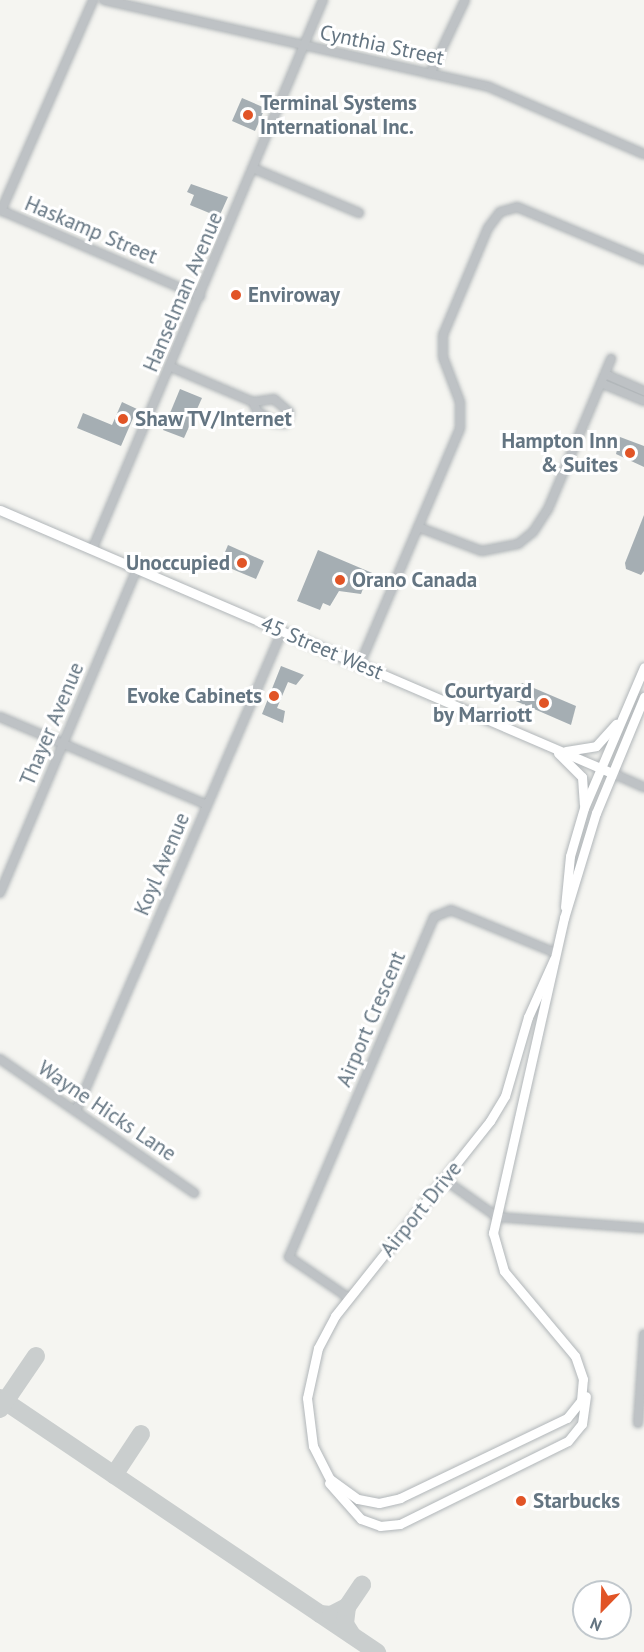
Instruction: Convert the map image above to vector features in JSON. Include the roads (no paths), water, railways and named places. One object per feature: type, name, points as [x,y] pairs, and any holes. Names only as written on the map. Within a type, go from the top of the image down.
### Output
[{"type":"main road","name":"45 Street West","points":[[0,510],[612,773]]},
{"type":"main road","name":"Airport Drive","points":[[564,918],[570,856],[584,808],[644,667]]},
{"type":"main road","name":"Airport Drive","points":[[555,956],[528,1017],[505,1096],[445,1180],[349,1298],[326,1330],[311,1372],[307,1407],[318,1459],[327,1481],[355,1515],[380,1526],[400,1524],[568,1441],[582,1424],[584,1383],[568,1345],[498,1260],[493,1240],[564,918],[612,773],[644,697]]},
{"type":"main road","points":[[556,749],[596,746],[624,715]]},
{"type":"main road","points":[[556,749],[582,777],[584,808]]},
{"type":"main road","name":"Airport Drive","points":[[318,1459],[350,1496],[374,1503],[392,1501],[567,1418],[578,1407],[584,1383]]},
{"type":"street","points":[[1,210],[93,0]]},
{"type":"street","name":"Cynthia Street","points":[[104,0],[489,87],[644,154]]},
{"type":"street","name":"Hanselman Avenue","points":[[93,550],[255,169],[322,0]]},
{"type":"street","points":[[430,74],[465,0]]},
{"type":"street","points":[[255,169],[359,213]]},
{"type":"street","points":[[360,664],[461,420],[460,402],[443,357],[443,334],[488,228],[500,212],[517,207],[644,260]]},
{"type":"street","name":"Haskamp Street","points":[[1,210],[200,296]]},
{"type":"street","points":[[418,528],[482,551],[518,544],[548,508],[611,359]]},
{"type":"street","points":[[171,367],[253,402],[265,418],[285,423],[289,412],[274,399],[253,402]]},
{"type":"street","points":[[605,374],[644,391]]},
{"type":"street","points":[[601,383],[644,401]]},
{"type":"street","name":"Thayer Avenue","points":[[0,893],[137,569]]},
{"type":"street","name":"Koyl Avenue","points":[[76,1111],[282,631]]},
{"type":"street","points":[[0,717],[207,805]]},
{"type":"street","name":"45 Street West","points":[[612,773],[644,787]]},
{"type":"street","name":"Airport Crescent","points":[[349,1298],[289,1257],[435,915],[451,910],[555,956]]},
{"type":"street","name":"Wayne Hicks Lane","points":[[0,1059],[194,1193]]},
{"type":"street","points":[[445,1180],[497,1217],[644,1228]]},
{"type":"street","points":[[638,1423],[644,1334]]},
{"type":"place","name":"Terminal Systems International Inc.","points":[[248,115]]},
{"type":"place","name":"Enviroway","points":[[236,295]]},
{"type":"place","name":"Shaw TV/Internet","points":[[123,419]]},
{"type":"place","name":"Hampton Inn & Suites","points":[[630,453]]},
{"type":"place","name":"Unoccupied","points":[[242,563]]},
{"type":"place","name":"Orano Canada","points":[[340,580]]},
{"type":"place","name":"Evoke Cabinets","points":[[274,696]]},
{"type":"place","name":"Courtyard by Marriott","points":[[544,703]]},
{"type":"place","name":"Starbucks","points":[[521,1501]]}]
